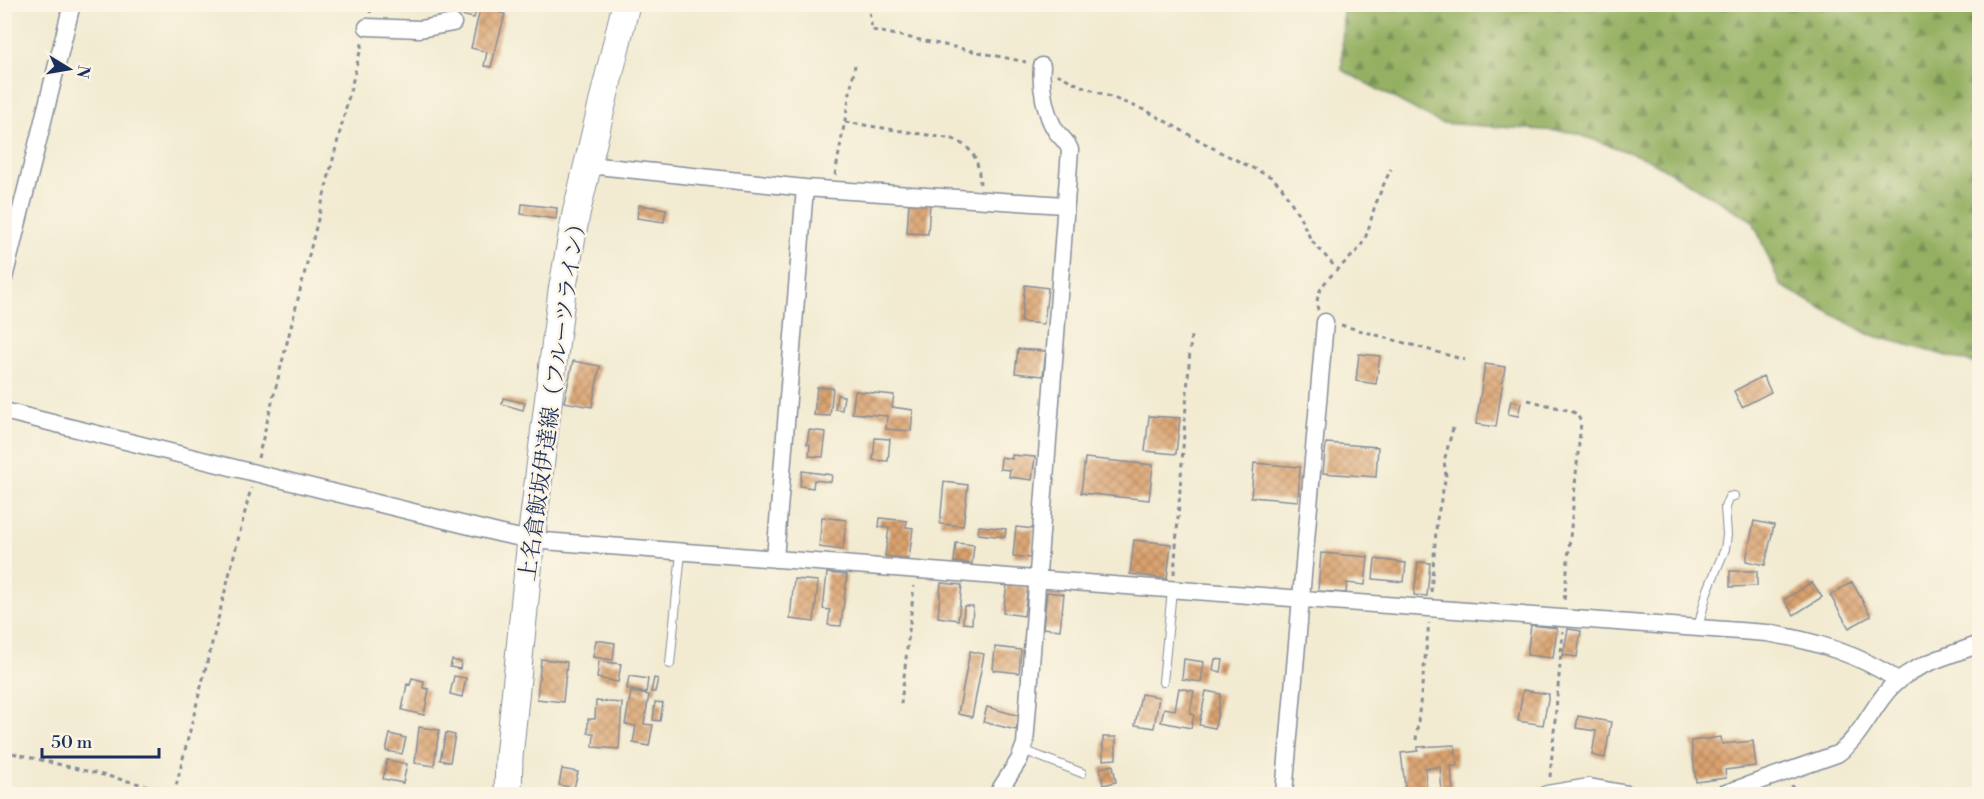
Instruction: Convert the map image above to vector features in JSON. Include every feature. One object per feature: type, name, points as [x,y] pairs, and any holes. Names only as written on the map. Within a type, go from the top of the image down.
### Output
[{"type":"main road","name":"上名倉飯坂伊達線（フルーツライン）","points":[[508,795],[509,757],[531,540],[562,291],[576,214],[626,4]]},
{"type":"street","points":[[4,278],[72,4]]},
{"type":"street","points":[[367,27],[420,29],[453,23]]},
{"type":"street","points":[[996,795],[1019,760],[1025,744],[1070,150],[1067,142],[1056,131],[1048,112],[1041,79],[1042,66]]},
{"type":"street","points":[[588,165],[806,188],[1064,206]]},
{"type":"street","points":[[775,559],[806,188]]},
{"type":"street","points":[[1284,795],[1299,599],[1325,322]]},
{"type":"street","points":[[4,411],[531,540],[1767,633],[1806,640],[1849,654],[1899,681]]},
{"type":"street","points":[[1723,795],[1837,754],[1893,686],[1912,671],[1980,644]]},
{"type":"street","points":[[1554,793],[1589,787],[1628,795]]},
{"type":"lane","points":[[1698,629],[1707,592],[1725,549],[1727,536],[1725,507],[1729,497],[1734,496]]},
{"type":"lane","points":[[670,664],[681,552]]},
{"type":"lane","points":[[1163,682],[1172,590]]},
{"type":"lane","points":[[1023,750],[1082,773]]},
{"type":"path","points":[[174,794],[372,4]]},
{"type":"path","points":[[868,4],[872,30],[1042,66],[1079,85],[1147,111],[1222,153],[1271,177],[1281,186],[1311,240],[1338,270]]},
{"type":"path","points":[[832,190],[855,65]]},
{"type":"path","points":[[845,122],[952,140],[963,144],[970,150],[979,165],[982,200]]},
{"type":"path","points":[[1391,169],[1381,189],[1365,240],[1323,285],[1318,296],[1319,314],[1325,322],[1358,328],[1465,360]]},
{"type":"path","points":[[1172,590],[1176,565],[1191,336]]},
{"type":"path","points":[[1528,400],[1571,411],[1577,414],[1581,422],[1563,619],[1554,793]]},
{"type":"path","points":[[1416,740],[1437,519],[1446,476],[1444,461],[1453,428]]},
{"type":"path","points":[[901,704],[916,569]]},
{"type":"path","points":[[4,751],[181,795]]},
{"type":"path","points":[[584,795],[585,789]]},
{"type":"green space","points":[[1343,5],[1979,5],[1979,362],[1973,363],[1868,334],[1780,285],[1753,221],[1650,160],[1572,132],[1440,123],[1342,70]]},
{"type":"building","points":[[487,4],[502,4],[500,13],[505,14],[491,67],[484,66],[487,52],[471,48],[480,9],[486,10]]},
{"type":"building","points":[[458,8],[476,11],[474,18],[457,14]]},
{"type":"building","points":[[909,202],[930,203],[928,234],[907,233]]},
{"type":"building","points":[[522,204],[557,208],[556,219],[521,214]]},
{"type":"building","points":[[639,205],[666,209],[664,222],[637,218]]},
{"type":"building","points":[[1025,285],[1048,288],[1044,324],[1021,322]]},
{"type":"building","points":[[1018,349],[1046,351],[1043,376],[1015,373]]},
{"type":"building","points":[[1359,354],[1380,356],[1376,384],[1356,381]]},
{"type":"building","points":[[573,361],[600,366],[592,407],[564,402]]},
{"type":"building","points":[[1485,364],[1505,367],[1496,427],[1476,424]]},
{"type":"building","points":[[1763,376],[1771,392],[1742,407],[1734,391]]},
{"type":"building","points":[[817,387],[833,388],[830,416],[814,415]]},
{"type":"building","points":[[855,391],[894,395],[892,407],[913,410],[911,431],[886,429],[887,416],[852,413]]},
{"type":"building","points":[[837,395],[844,396],[842,410],[835,409]]},
{"type":"building","points":[[503,398],[525,403],[523,410],[502,404]]},
{"type":"building","points":[[1511,400],[1521,403],[1518,416],[1508,414]]},
{"type":"building","points":[[1149,416],[1180,418],[1176,454],[1145,451]]},
{"type":"building","points":[[809,430],[826,432],[823,457],[809,456],[810,444],[807,444]]},
{"type":"building","points":[[875,438],[890,439],[888,461],[873,460]]},
{"type":"building","points":[[1326,443],[1378,447],[1376,477],[1323,473]]},
{"type":"building","points":[[1012,455],[1035,457],[1032,480],[1009,477],[1010,470],[1000,469],[1001,457],[1012,459]]},
{"type":"building","points":[[1085,458],[1153,465],[1149,500],[1081,493]]},
{"type":"building","points":[[1254,463],[1300,467],[1298,501],[1251,497]]},
{"type":"building","points":[[802,471],[832,475],[831,482],[814,480],[813,488],[800,486]]},
{"type":"building","points":[[944,482],[968,485],[963,526],[940,524]]},
{"type":"building","points":[[822,517],[846,520],[843,550],[819,547]]},
{"type":"building","points":[[880,518],[907,521],[906,527],[913,528],[909,559],[885,556],[889,528],[879,527]]},
{"type":"building","points":[[1754,521],[1774,525],[1765,565],[1746,561]]},
{"type":"building","points":[[979,526],[1006,529],[1005,537],[978,534]]},
{"type":"building","points":[[1016,527],[1034,529],[1031,558],[1013,556]]},
{"type":"building","points":[[1134,540],[1171,544],[1167,579],[1130,574]]},
{"type":"building","points":[[956,543],[974,545],[972,564],[954,562]]},
{"type":"building","points":[[1321,553],[1368,557],[1365,585],[1347,583],[1346,593],[1318,591]]},
{"type":"building","points":[[1375,559],[1406,563],[1404,582],[1373,579]]},
{"type":"building","points":[[1418,562],[1430,563],[1427,596],[1414,595]]},
{"type":"building","points":[[1730,571],[1757,571],[1757,586],[1730,587]]},
{"type":"building","points":[[827,573],[847,575],[841,626],[828,625],[830,610],[823,609]]},
{"type":"building","points":[[794,579],[818,581],[814,622],[790,619]]},
{"type":"building","points":[[1812,582],[1822,597],[1794,615],[1784,600]]},
{"type":"building","points":[[1852,582],[1871,616],[1849,628],[1830,595]]},
{"type":"building","points":[[941,583],[962,585],[958,620],[938,617]]},
{"type":"building","points":[[1007,584],[1028,587],[1024,616],[1003,613]]},
{"type":"building","points":[[1047,592],[1064,594],[1060,630],[1043,628]]},
{"type":"building","points":[[964,606],[973,606],[972,624],[963,623]]},
{"type":"building","points":[[1531,625],[1557,628],[1553,658],[1527,655]]},
{"type":"building","points":[[1568,629],[1581,631],[1577,657],[1563,655]]},
{"type":"building","points":[[596,640],[615,643],[613,660],[593,657]]},
{"type":"building","points":[[995,647],[1021,650],[1019,673],[993,670]]},
{"type":"building","points":[[970,651],[984,654],[972,717],[958,714]]},
{"type":"building","points":[[541,659],[567,662],[563,702],[537,699]]},
{"type":"building","points":[[1184,659],[1204,662],[1201,682],[1182,679]]},
{"type":"building","points":[[1215,659],[1223,660],[1221,672],[1213,670]]},
{"type":"building","points":[[452,660],[461,662],[460,669],[450,667]]},
{"type":"building","points":[[599,661],[621,664],[618,682],[597,678]]},
{"type":"building","points":[[454,676],[466,678],[462,697],[450,694]]},
{"type":"building","points":[[629,676],[648,679],[646,693],[627,689]]},
{"type":"building","points":[[412,678],[424,681],[423,688],[429,689],[424,715],[402,710],[407,684],[410,685]]},
{"type":"building","points":[[654,678],[658,679],[655,692],[651,692]]},
{"type":"building","points":[[1179,688],[1194,691],[1190,713],[1194,715],[1191,728],[1161,722],[1164,708],[1175,710]]},
{"type":"building","points":[[1523,690],[1549,694],[1543,725],[1518,721]]},
{"type":"building","points":[[1206,691],[1221,694],[1215,728],[1199,725]]},
{"type":"building","points":[[631,692],[649,695],[644,724],[653,725],[649,746],[633,743],[636,726],[625,724]]},
{"type":"building","points":[[1141,694],[1159,697],[1154,728],[1135,725]]},
{"type":"building","points":[[596,701],[622,703],[619,749],[593,747],[594,733],[588,733],[588,719],[595,719]]},
{"type":"building","points":[[655,702],[663,703],[660,721],[653,720]]},
{"type":"building","points":[[987,707],[1020,716],[1016,730],[983,722]]},
{"type":"building","points":[[1578,716],[1611,722],[1605,758],[1592,755],[1596,731],[1576,728]]},
{"type":"building","points":[[419,727],[439,730],[434,766],[415,763]]},
{"type":"building","points":[[446,733],[455,735],[450,762],[440,760]]},
{"type":"building","points":[[390,734],[406,738],[402,754],[386,751]]},
{"type":"building","points":[[1103,737],[1116,737],[1116,759],[1103,760]]},
{"type":"building","points":[[1721,737],[1722,744],[1753,741],[1756,766],[1725,770],[1726,778],[1696,782],[1691,741]]},
{"type":"building","points":[[1455,745],[1457,766],[1451,766],[1453,794],[1442,794],[1440,767],[1425,768],[1427,794],[1406,794],[1401,753],[1418,751],[1418,747]]},
{"type":"building","points":[[387,760],[407,764],[403,783],[383,779]]},
{"type":"building","points":[[1113,765],[1116,782],[1103,785],[1100,768]]},
{"type":"building","points":[[562,769],[578,772],[574,788],[559,785]]}]
